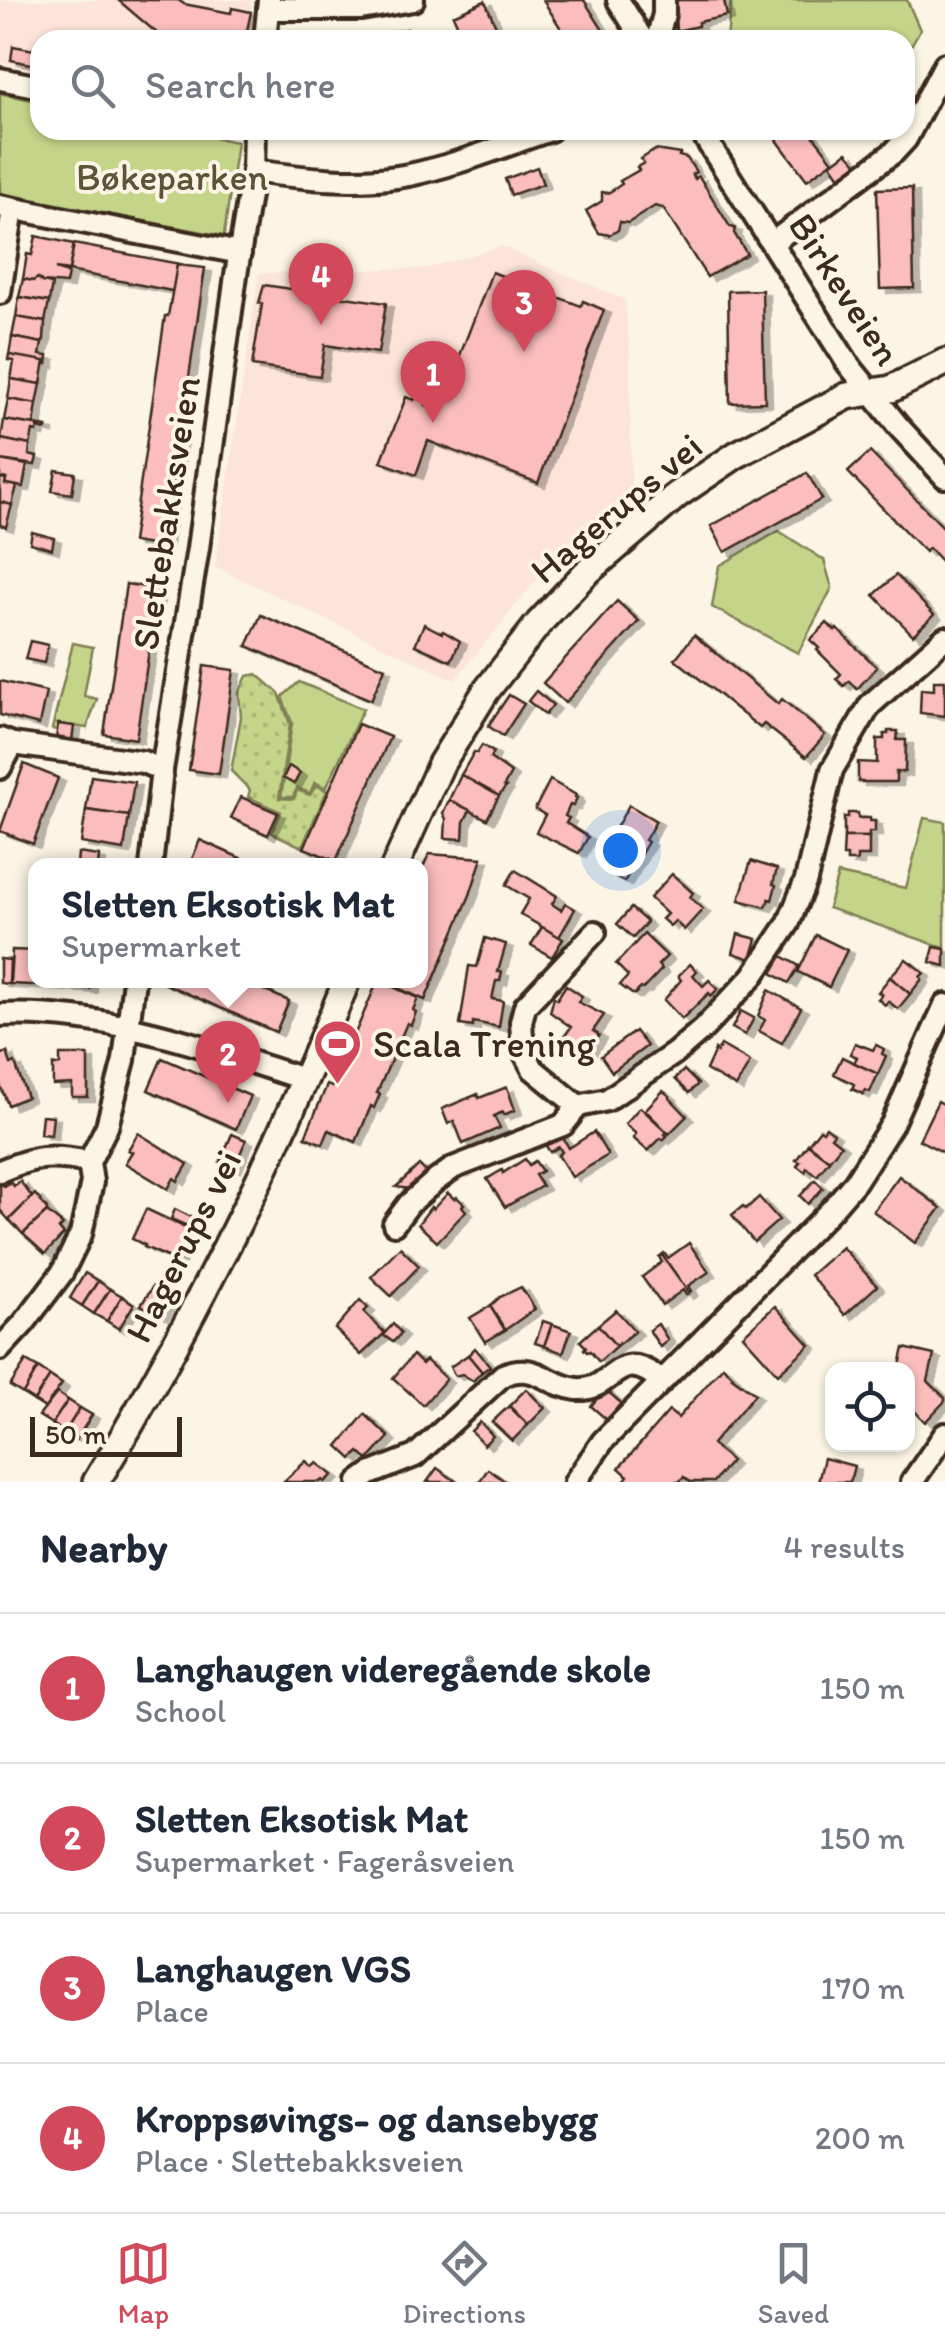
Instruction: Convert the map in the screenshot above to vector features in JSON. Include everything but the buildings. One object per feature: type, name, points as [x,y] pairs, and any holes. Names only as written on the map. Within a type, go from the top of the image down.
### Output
[{"type":"main road","name":"Hagerups vei","points":[[400,858],[441,764],[486,691],[585,574],[678,496],[736,455],[847,396],[891,389],[945,362]]},
{"type":"main road","name":"Hagerups vei","points":[[96,1482],[179,1342],[231,1239],[306,1080],[344,988]]},
{"type":"street","points":[[266,30],[269,5],[361,8],[413,0]]},
{"type":"street","points":[[618,0],[637,30]]},
{"type":"street","points":[[660,30],[664,0]]},
{"type":"street","points":[[915,122],[945,64]]},
{"type":"street","points":[[0,80],[30,86]]},
{"type":"street","name":"Slettebakksveien","points":[[152,858],[162,770],[254,172],[253,140]]},
{"type":"street","points":[[254,172],[326,180],[405,176],[522,140]]},
{"type":"street","name":"Birkeveien","points":[[706,140],[848,364],[945,477]]},
{"type":"street","points":[[772,243],[905,140]]},
{"type":"street","points":[[0,293],[6,207],[240,253]]},
{"type":"street","points":[[394,1224],[410,1204],[453,1168],[563,1125],[578,1106],[608,1100],[675,1053],[753,976],[788,924],[806,880],[832,770],[870,704],[945,638]]},
{"type":"street","points":[[0,768],[7,742],[144,762],[162,770]]},
{"type":"street","points":[[578,1106],[533,1069],[523,1050],[521,1022],[525,1006],[596,932]]},
{"type":"street","points":[[0,1349],[62,1273],[81,1234],[92,1182],[89,1162],[106,1126],[124,1060],[133,988]]},
{"type":"street","points":[[575,1482],[603,1440],[856,1182],[892,1124],[945,1005]]},
{"type":"street","points":[[0,1015],[73,1017],[128,1027],[306,1080]]},
{"type":"street","points":[[0,1171],[30,1158],[63,1157],[89,1162]]},
{"type":"street","points":[[359,1482],[415,1456],[503,1374],[513,1370],[533,1370],[580,1389],[637,1365],[661,1381]]},
{"type":"street","points":[[912,1482],[945,1434]]},
{"type":"shaded area","points":[[0,0],[251,0],[251,30],[30,30],[30,70],[0,62]]},
{"type":"shaded area","points":[[501,246],[625,300],[630,354],[631,493],[541,575],[455,680],[215,567],[259,273],[428,268]]},
{"type":"green space","points":[[731,0],[907,0],[920,30],[915,39],[915,30],[728,30]]},
{"type":"green space","name":"Bøkeparken","points":[[0,93],[30,100],[30,140],[237,142],[224,236],[0,194]]},
{"type":"green space","points":[[779,531],[824,560],[832,588],[798,653],[712,607],[719,566]]},
{"type":"green space","points":[[73,643],[93,647],[84,696],[97,699],[87,728],[59,724],[57,730],[52,729]]},
{"type":"green space","points":[[257,674],[279,693],[290,724],[279,798],[294,799],[297,790],[310,795],[316,785],[327,791],[302,847],[272,833],[281,812],[248,797],[250,790],[231,771],[241,717],[239,693],[247,676]]},
{"type":"green space","points":[[299,682],[363,709],[326,788],[315,782],[310,793],[297,788],[293,797],[281,797],[292,723],[282,697]]},
{"type":"green space","points":[[924,818],[945,822],[945,948],[828,908],[838,874],[906,888]]},
{"type":"place","name":"Kroppsøvings- og dansebygg","points":[[321,325]]},
{"type":"place","name":"Langhaugen VGS","points":[[524,352]]},
{"type":"place","name":"Langhaugen videregående skole","points":[[433,423]]},
{"type":"place","name":"Scala Trening","points":[[338,1086]]},
{"type":"place","name":"Sletten Eksotisk Mat","points":[[228,1103]]}]
